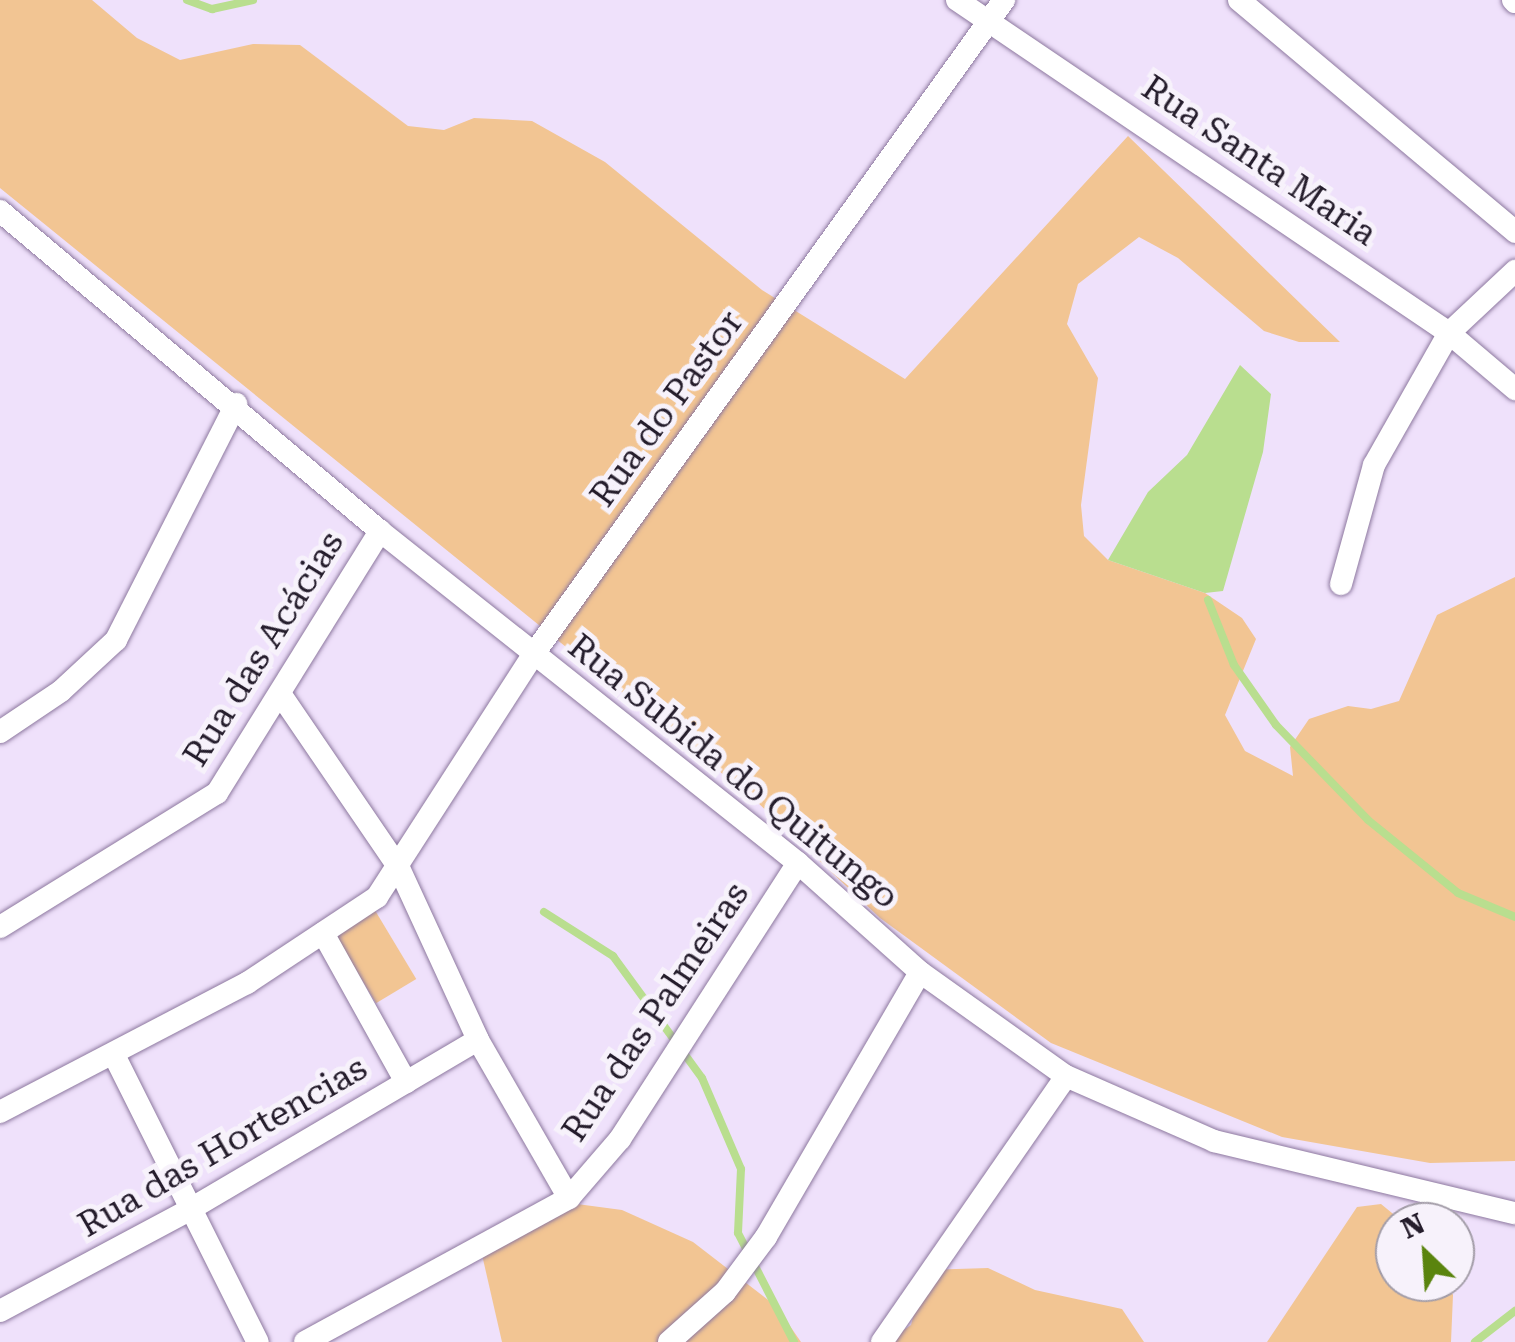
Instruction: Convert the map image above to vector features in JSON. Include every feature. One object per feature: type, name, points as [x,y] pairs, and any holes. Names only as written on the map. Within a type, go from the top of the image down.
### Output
[{"type":"street","name":"Rua Santa Maria","points":[[958,0],[997,10],[1448,334],[1515,389]]},
{"type":"street","points":[[1239,0],[1515,232]]},
{"type":"street","name":"Rua do Pastor","points":[[0,1112],[114,1055],[324,933],[376,897],[399,868],[533,655],[997,10]]},
{"type":"street","name":"Rua Subida do Quitungo","points":[[0,211],[236,404],[380,531],[798,863],[920,972],[1066,1076],[1214,1142],[1515,1213]]},
{"type":"street","points":[[1340,584],[1374,466],[1448,334],[1515,271]]},
{"type":"street","points":[[0,732],[62,691],[116,640],[236,404]]},
{"type":"street","name":"Rua das Acácias","points":[[0,928],[217,793],[380,531]]},
{"type":"street","points":[[281,695],[399,868],[478,1040],[569,1198]]},
{"type":"street","name":"Rua das Palmeiras","points":[[305,1342],[569,1198],[620,1139],[798,863]]},
{"type":"street","points":[[324,933],[406,1082]]},
{"type":"street","points":[[668,1342],[725,1292],[766,1237],[920,972]]},
{"type":"street","name":"Rua das Hortencias","points":[[0,1311],[189,1210],[478,1040]]},
{"type":"street","points":[[114,1055],[258,1342]]},
{"type":"street","points":[[882,1342],[1066,1076]]},
{"type":"shaded area","points":[[0,0],[92,0],[137,38],[180,60],[253,44],[300,45],[408,126],[444,130],[474,118],[532,121],[605,162],[762,290],[905,379],[1128,136],[1340,342],[1299,342],[1264,331],[1178,258],[1139,237],[1078,284],[1067,324],[1098,378],[1081,505],[1084,536],[1108,560],[1205,593],[1242,618],[1256,639],[1225,715],[1245,751],[1293,776],[1290,747],[1309,719],[1348,706],[1371,709],[1399,701],[1437,615],[1515,577],[1515,1161],[1430,1163],[1282,1137],[1051,1043],[880,918],[756,801],[0,188]]},
{"type":"shaded area","points":[[1240,365],[1271,394],[1263,452],[1223,591],[1205,593],[1108,560],[1148,492],[1187,455]]},
{"type":"shaded area","points":[[373,907],[416,979],[376,1003],[333,931]]},
{"type":"shaded area","points":[[577,1204],[622,1210],[693,1242],[776,1306],[801,1342],[502,1342],[480,1246]]},
{"type":"shaded area","points":[[1375,1205],[1375,1302],[1453,1302],[1451,1342],[1267,1342],[1357,1207]]},
{"type":"shaded area","points":[[988,1268],[1035,1290],[1122,1309],[1144,1342],[886,1342],[911,1325],[925,1270]]},
{"type":"waterway","points":[[187,0],[212,9],[253,0]]},
{"type":"waterway","points":[[1208,600],[1234,665],[1276,725],[1368,820],[1458,893],[1515,917]]},
{"type":"waterway","points":[[544,912],[613,956],[702,1078],[741,1169],[738,1233],[794,1342]]},
{"type":"waterway","points":[[1475,1342],[1515,1311]]}]
